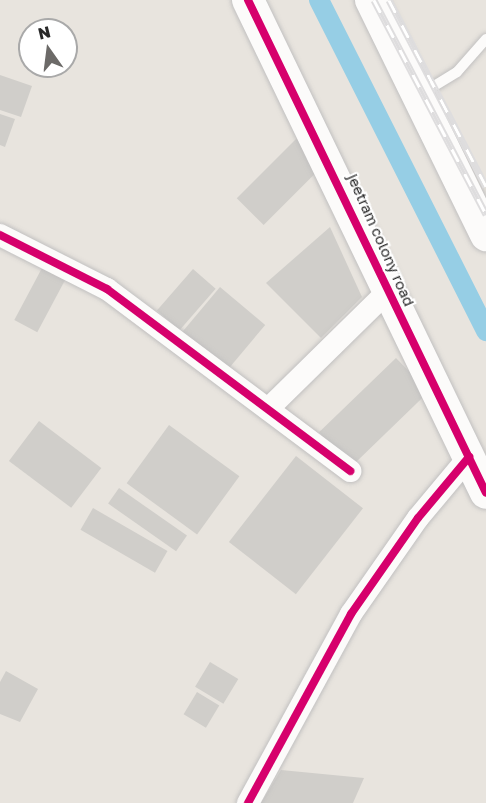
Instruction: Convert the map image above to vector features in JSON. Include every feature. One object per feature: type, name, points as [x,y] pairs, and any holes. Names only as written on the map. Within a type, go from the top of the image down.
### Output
[{"type":"street","name":"jeetram colony road","points":[[248,0],[486,493]]},
{"type":"street","points":[[371,0],[486,235]]},
{"type":"street","points":[[0,235],[107,289],[350,471]]},
{"type":"street","points":[[268,409],[388,291]]},
{"type":"street","points":[[248,803],[351,614],[418,518],[469,457]]},
{"type":"lane","points":[[418,96],[457,72],[486,39]]},
{"type":"building","points":[[0,75],[32,86],[21,117],[0,110]]},
{"type":"building","points":[[0,114],[15,119],[5,147],[0,145]]},
{"type":"building","points":[[299,136],[326,163],[264,225],[237,198]]},
{"type":"building","points":[[330,227],[362,297],[321,338],[266,283]]},
{"type":"building","points":[[42,268],[65,280],[37,332],[14,320]]},
{"type":"building","points":[[193,269],[216,289],[180,330],[157,311]]},
{"type":"building","points":[[220,287],[265,325],[227,371],[181,333]]},
{"type":"building","points":[[396,358],[429,392],[352,466],[319,432]]},
{"type":"building","points":[[39,421],[101,468],[71,508],[9,461]]},
{"type":"building","points":[[169,425],[239,476],[197,534],[127,483]]},
{"type":"building","points":[[296,456],[363,508],[296,594],[229,542]]},
{"type":"building","points":[[119,488],[187,536],[176,551],[108,504]]},
{"type":"building","points":[[93,508],[167,551],[155,573],[80,530]]},
{"type":"building","points":[[210,662],[238,679],[223,704],[195,687]]},
{"type":"building","points":[[6,671],[38,689],[20,722],[0,714],[0,682]]},
{"type":"building","points":[[197,692],[219,705],[206,728],[184,714]]},
{"type":"building","points":[[281,770],[364,778],[353,803],[261,803]]},
{"type":"waterway","points":[[319,0],[486,331]]},
{"type":"railway","points":[[374,0],[486,214]]},
{"type":"railway","points":[[389,0],[486,186]]},
{"type":"cycle path","points":[[248,0],[486,493]]},
{"type":"cycle path","points":[[0,235],[107,289],[350,471]]},
{"type":"cycle path","points":[[248,803],[351,614],[418,518],[469,457]]}]
